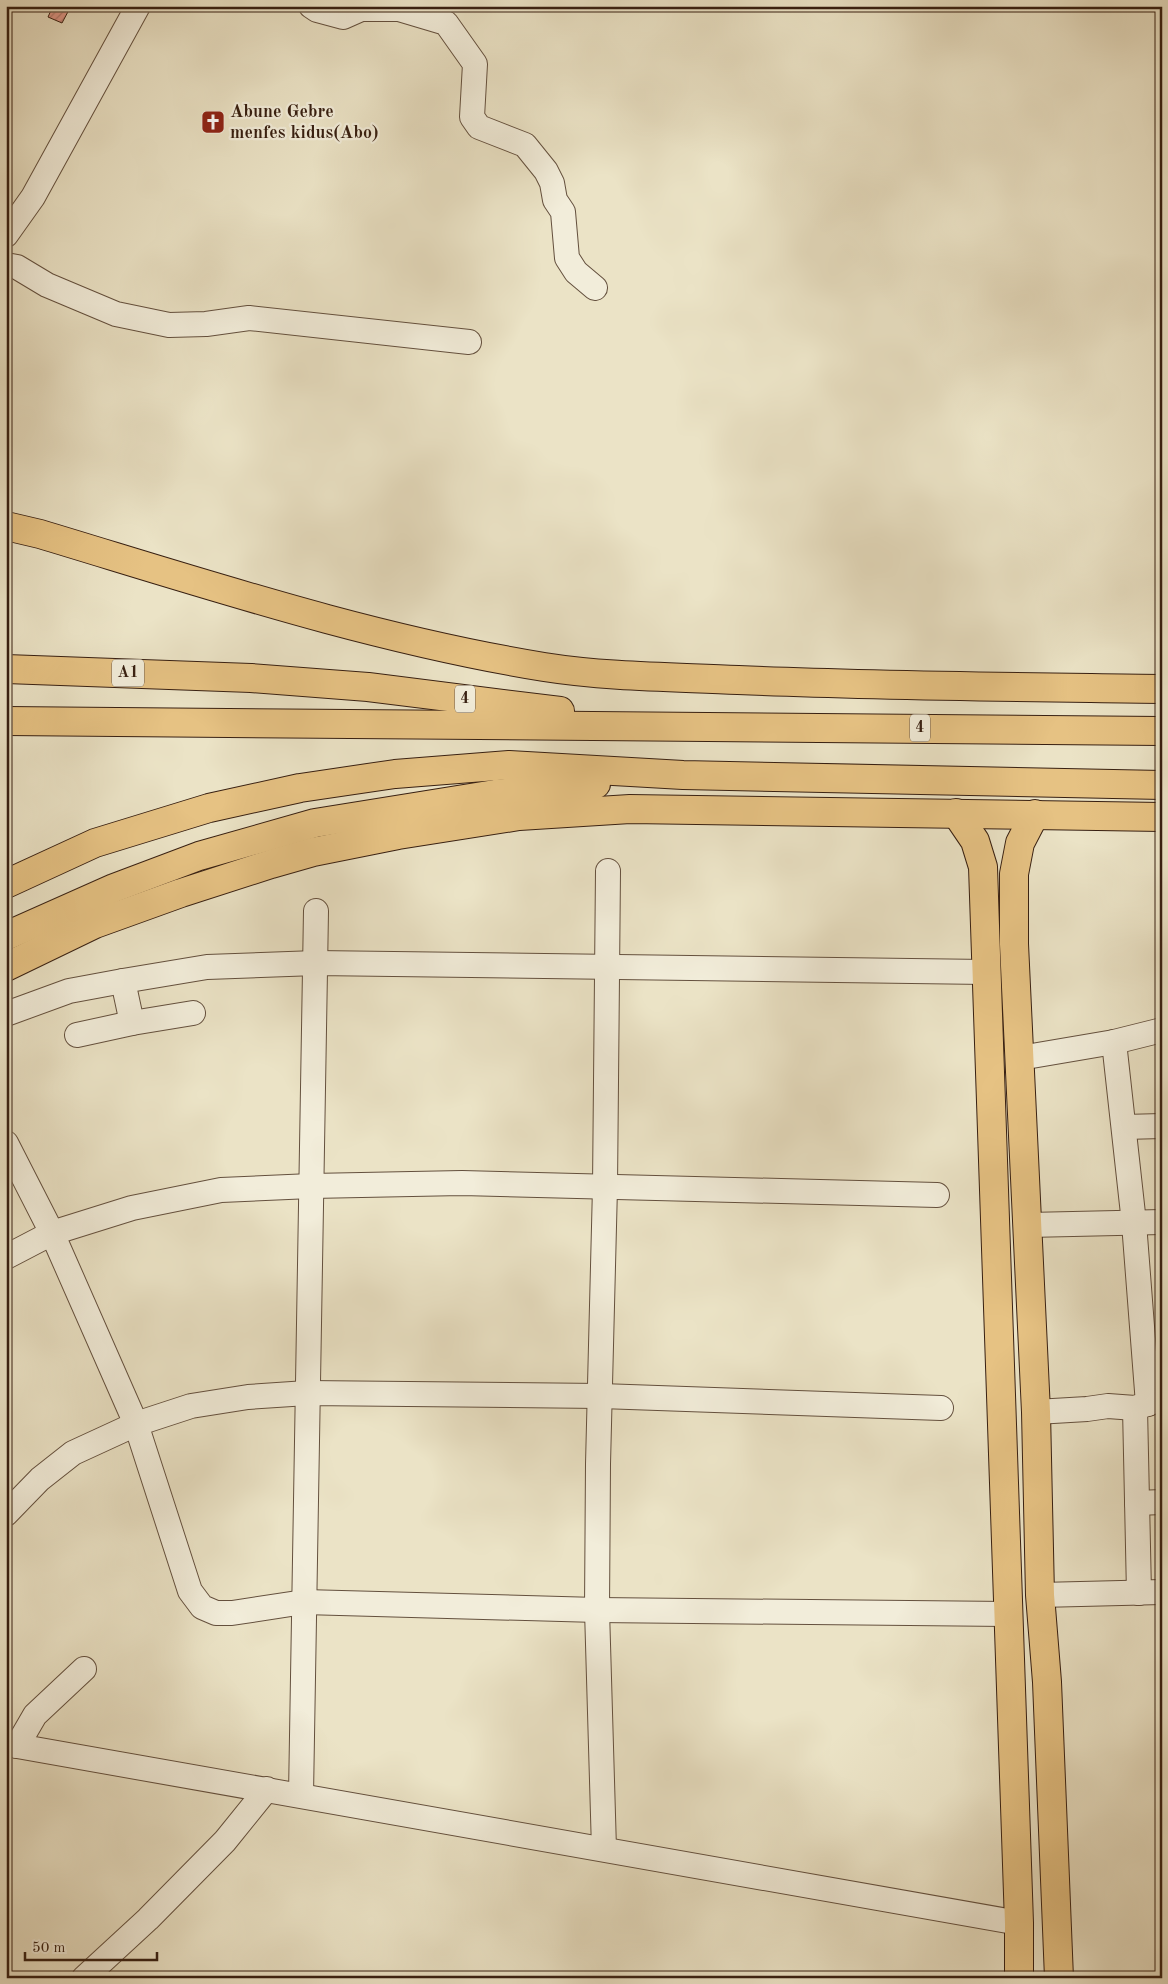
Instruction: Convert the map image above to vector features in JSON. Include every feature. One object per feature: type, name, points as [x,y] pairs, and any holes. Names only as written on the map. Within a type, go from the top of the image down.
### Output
[{"type":"main road","points":[[6,526],[40,534],[326,618],[443,648],[547,667],[644,676],[793,682],[1162,689]]},
{"type":"main road","name":"A1","points":[[6,669],[251,678]]},
{"type":"main road","name":"4","points":[[251,678],[368,687],[678,726],[1162,731]]},
{"type":"main road","points":[[6,721],[678,726]]},
{"type":"main road","points":[[6,884],[95,843],[209,808],[300,788],[395,774],[509,765],[683,775],[1162,785]]},
{"type":"main road","points":[[6,936],[114,888],[199,856],[315,823],[495,794],[683,775]]},
{"type":"main road","points":[[6,966],[96,924],[181,892],[313,852],[398,835],[519,816],[630,809],[1162,817]]},
{"type":"main road","points":[[956,813],[975,841],[983,867],[1019,1923],[1019,1978]]},
{"type":"main road","points":[[1035,814],[1020,842],[1014,874],[1014,944],[1036,1412],[1040,1595],[1048,1692],[1059,1978]]},
{"type":"street","points":[[6,235],[32,197],[138,6]]},
{"type":"street","points":[[311,6],[317,10],[343,17],[362,8],[399,9],[446,23],[474,64],[472,117],[479,128],[526,145],[546,171],[552,183],[555,200],[563,212],[567,258],[576,272],[595,288]]},
{"type":"street","points":[[6,265],[17,267],[46,285],[116,314],[169,325],[206,324],[249,318],[469,342]]},
{"type":"street","points":[[604,1849],[597,1610],[598,1464],[605,1187],[608,871]]},
{"type":"street","points":[[301,1795],[316,910]]},
{"type":"street","points":[[6,1014],[69,991],[207,967],[316,963],[986,972]]},
{"type":"street","points":[[124,981],[132,1023]]},
{"type":"street","points":[[77,1035],[132,1023],[193,1013]]},
{"type":"street","points":[[1020,1058],[1114,1042],[1162,1030]]},
{"type":"street","points":[[1040,1595],[1150,1592],[1137,1504],[1148,1404],[1134,1224],[1114,1042]]},
{"type":"street","points":[[1124,1127],[1162,1126]]},
{"type":"street","points":[[6,1143],[52,1233],[136,1424],[190,1591],[202,1607],[216,1612],[232,1613],[304,1602],[597,1610],[1007,1614]]},
{"type":"street","points":[[6,1257],[52,1233],[132,1208],[221,1190],[462,1183],[937,1195]]},
{"type":"street","points":[[1028,1225],[1162,1222]]},
{"type":"street","points":[[6,1514],[40,1479],[73,1454],[136,1424],[191,1406],[248,1397],[307,1393],[601,1396],[941,1408]]},
{"type":"street","points":[[1036,1412],[1148,1404]]},
{"type":"street","points":[[1137,1504],[1162,1502]]},
{"type":"street","points":[[84,1669],[35,1715],[12,1745],[1019,1923]]},
{"type":"street","points":[[84,1978],[148,1919],[225,1841],[267,1789]]},
{"type":"building","points":[[53,6],[71,6],[62,23],[48,17]]},
{"type":"place","name":"Abune Gebre menfes kidus(Abo)","points":[[213,122]]}]
